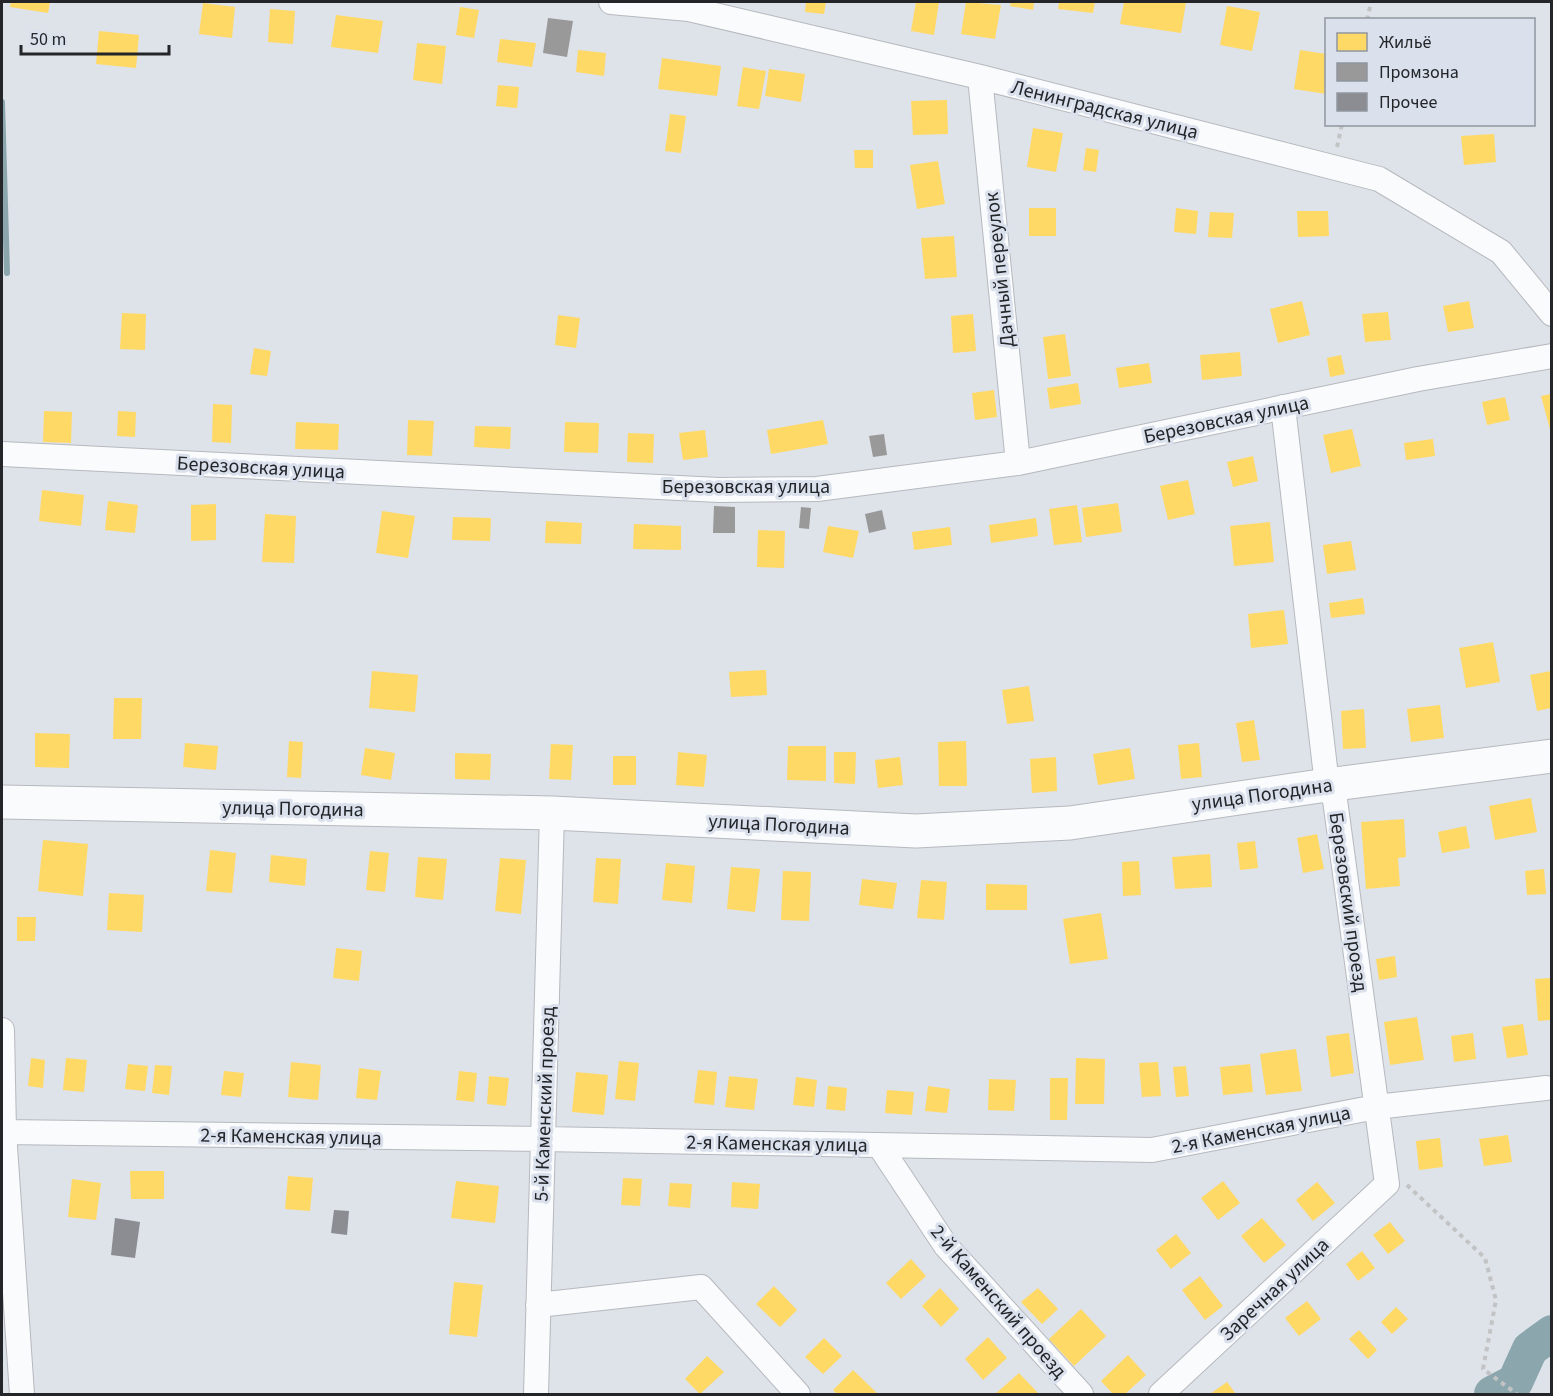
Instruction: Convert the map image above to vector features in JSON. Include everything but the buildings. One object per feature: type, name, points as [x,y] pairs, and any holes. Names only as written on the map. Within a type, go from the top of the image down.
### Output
[{"type":"street","name":"Ленинградская улица","points":[[612,2],[689,9],[980,77],[1379,179],[1501,252],[1551,314]]},
{"type":"street","name":"Дачный переулок","points":[[980,77],[1018,463]]},
{"type":"street","name":"Березовская улица","points":[[2,454],[719,490],[817,489],[1018,463],[1418,379],[1551,356]]},
{"type":"street","name":"Березовский проезд","points":[[1283,407],[1326,785],[1335,800],[1386,1174]]},
{"type":"street","name":"улица Погодина","points":[[2,802],[552,813],[916,831],[1070,823],[1326,785],[1551,756]]},
{"type":"street","name":"5-й Каменский проезд","points":[[536,1395],[552,813]]},
{"type":"street","points":[[2,1030],[4,1132],[22,1395]]},
{"type":"street","name":"2-я Каменская улица","points":[[4,1132],[1152,1150],[1376,1107],[1546,1088]]},
{"type":"street","name":"2-й Каменский проезд","points":[[879,1145],[946,1246],[1081,1395]]},
{"type":"street","name":"Заречная улица","points":[[1161,1395],[1386,1174]]},
{"type":"street","points":[[538,1305],[701,1287],[798,1395]]},
{"type":"path","points":[[1367,18],[1371,2]]},
{"type":"path","points":[[1386,1174],[1485,1257],[1496,1300],[1483,1369],[1517,1395]]},
{"type":"waterway","points":[[2,102],[7,273]]},
{"type":"waterway","points":[[1492,1394],[1515,1382],[1530,1349],[1552,1333]]}]
